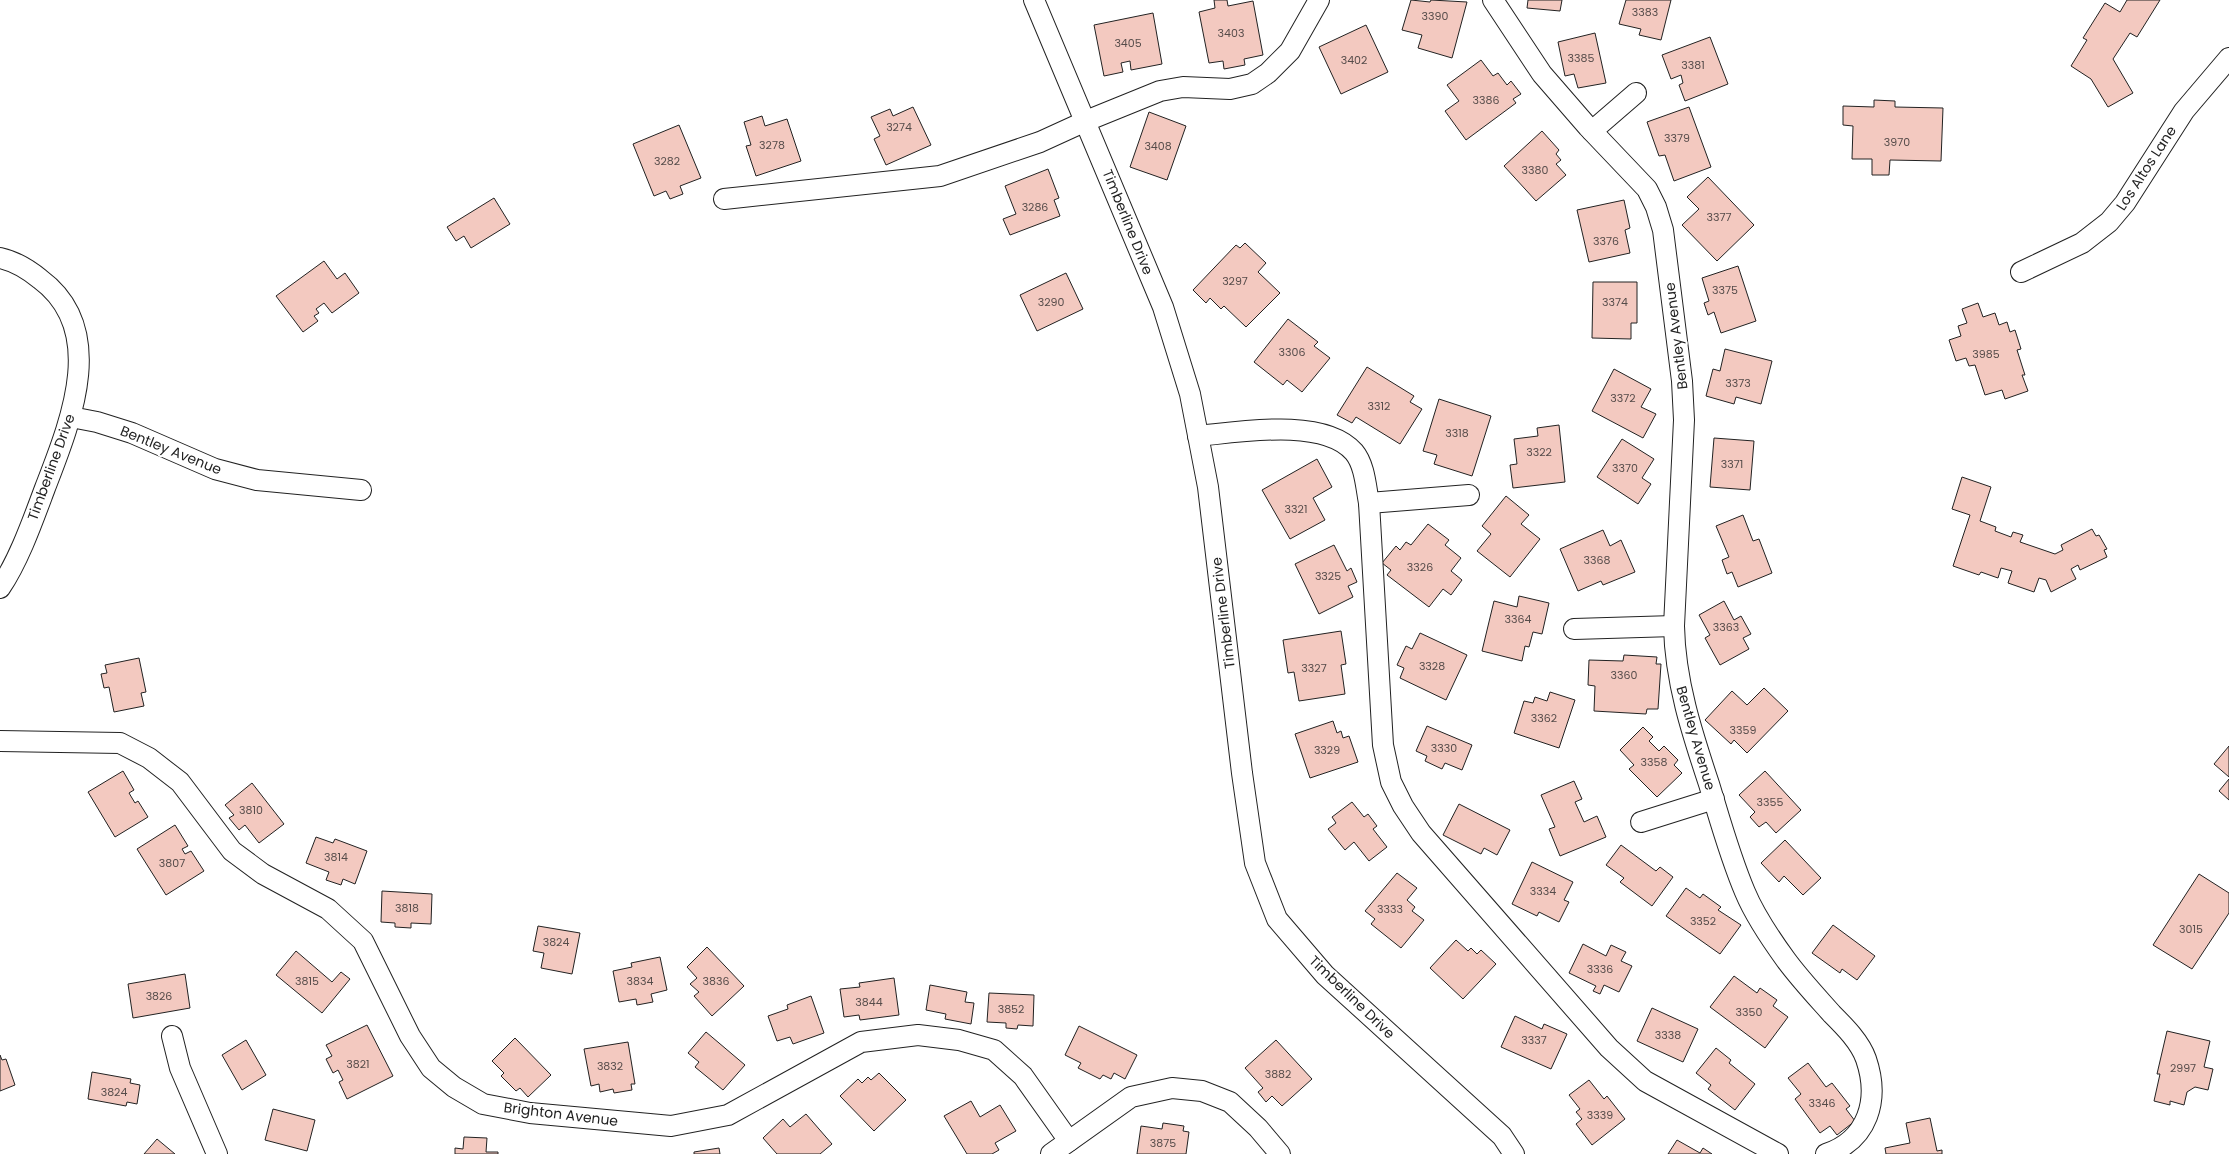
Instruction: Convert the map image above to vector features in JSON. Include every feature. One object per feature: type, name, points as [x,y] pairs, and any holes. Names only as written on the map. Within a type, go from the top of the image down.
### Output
[{"type":"street","name":"Timberline Drive","points":[[1034,0],[1163,307],[1185,377],[1208,487],[1242,774],[1255,863],[1278,919],[1325,975],[1502,1136],[1514,1154]]},
{"type":"street","points":[[724,199],[940,176],[1040,142],[1160,91],[1183,87],[1230,90],[1252,84],[1268,73],[1290,51],[1319,0]]},
{"type":"street","name":"Bentley Avenue","points":[[1493,0],[1542,74],[1592,131],[1647,189],[1656,207],[1663,230],[1682,381],[1684,420],[1674,626],[1674,644],[1680,684],[1690,724],[1745,892],[1765,930],[1803,981],[1852,1035],[1866,1058],[1872,1085],[1869,1114],[1854,1139],[1836,1151],[1826,1154]]},
{"type":"street","name":"Los Altos Lane","points":[[2021,272],[2082,244],[2109,222],[2133,191],[2184,110],[2229,58]]},
{"type":"street","points":[[1592,131],[1636,93]]},
{"type":"street","name":"Timberline Drive","points":[[0,258],[29,270],[53,288],[66,306],[75,325],[79,346],[78,372],[70,417],[35,515],[0,588]]},
{"type":"street","name":"Bentley Avenue","points":[[70,417],[97,422],[132,433],[215,469],[256,480],[361,490]]},
{"type":"street","points":[[1198,436],[1262,429],[1312,432],[1335,438],[1354,452],[1364,476],[1369,503],[1383,745],[1391,782],[1403,806],[1421,834],[1609,1048],[1645,1080],[1778,1154]]},
{"type":"street","points":[[1369,503],[1469,495]]},
{"type":"street","points":[[1574,629],[1674,626]]},
{"type":"street","name":"Brighton Avenue","points":[[0,741],[120,743],[149,758],[180,782],[232,851],[263,874],[328,909],[363,941],[410,1036],[430,1068],[454,1088],[483,1104],[530,1113],[671,1126],[728,1115],[861,1042],[918,1035],[959,1040],[994,1050],[1023,1076],[1069,1141]]},
{"type":"street","points":[[1641,822],[1714,799]]},
{"type":"street","points":[[172,1036],[180,1068],[217,1154]]},
{"type":"street","points":[[1051,1154],[1131,1096],[1172,1088],[1202,1091],[1230,1102],[1258,1128],[1280,1154]]},
{"type":"building","points":[[1214,0],[1227,0],[1228,6],[1253,1],[1263,55],[1244,59],[1245,65],[1224,69],[1223,61],[1209,63],[1199,12],[1215,8]]},
{"type":"building","points":[[1411,0],[1467,2],[1452,58],[1418,48],[1422,35],[1402,30]]},
{"type":"building","points":[[1528,0],[1562,0],[1560,11],[1527,8]]},
{"type":"building","points":[[1626,0],[1671,0],[1661,40],[1639,35],[1641,29],[1619,24]]},
{"type":"building","points":[[2127,0],[2160,0],[2137,37],[2130,33],[2113,59],[2133,93],[2108,107],[2091,79],[2071,66],[2087,40],[2083,38],[2105,3],[2120,12]]},
{"type":"building","points":[[1153,13],[1162,64],[1131,70],[1130,61],[1121,63],[1123,72],[1104,76],[1094,25]]},
{"type":"building","points":[[1366,25],[1388,72],[1341,94],[1319,47]]},
{"type":"building","points":[[1595,33],[1606,83],[1578,88],[1574,74],[1565,76],[1558,42]]},
{"type":"building","points":[[1710,37],[1728,84],[1685,101],[1679,85],[1683,83],[1681,75],[1671,79],[1662,55]]},
{"type":"building","points":[[1481,60],[1493,76],[1498,73],[1507,85],[1511,81],[1521,94],[1513,99],[1516,103],[1466,140],[1445,111],[1459,101],[1447,85]]},
{"type":"building","points":[[1874,100],[1895,101],[1895,107],[1943,108],[1941,161],[1890,160],[1889,175],[1872,175],[1872,159],[1852,159],[1853,126],[1843,125],[1843,106],[1874,107]]},
{"type":"building","points":[[913,107],[931,145],[886,165],[874,139],[880,136],[871,117],[890,109],[893,116]]},
{"type":"building","points":[[1689,107],[1711,167],[1674,181],[1665,155],[1659,156],[1647,122]]},
{"type":"building","points":[[1149,112],[1186,126],[1167,180],[1130,167]]},
{"type":"building","points":[[762,116],[765,126],[787,119],[801,161],[756,176],[746,146],[751,145],[744,122]]},
{"type":"building","points":[[679,125],[701,178],[680,186],[683,194],[670,199],[666,191],[654,196],[633,144]]},
{"type":"building","points":[[1542,131],[1559,150],[1556,154],[1561,160],[1556,164],[1566,175],[1536,201],[1504,166]]},
{"type":"building","points":[[1048,169],[1059,198],[1054,200],[1060,216],[1010,235],[1003,219],[1016,214],[1005,186]]},
{"type":"building","points":[[1708,177],[1754,225],[1717,261],[1682,225],[1699,209],[1687,197]]},
{"type":"building","points":[[494,198],[510,224],[471,248],[464,236],[456,241],[447,227]]},
{"type":"building","points":[[1624,200],[1630,228],[1625,230],[1630,253],[1589,262],[1577,210]]},
{"type":"building","points":[[1245,243],[1266,263],[1258,272],[1280,293],[1246,327],[1224,306],[1221,309],[1210,298],[1206,303],[1193,290],[1236,245],[1240,248]]},
{"type":"building","points":[[324,261],[337,279],[345,273],[359,293],[332,313],[324,303],[316,309],[319,313],[314,316],[318,321],[303,332],[276,296]]},
{"type":"building","points":[[1738,266],[1756,321],[1721,333],[1714,312],[1708,315],[1704,303],[1709,301],[1702,278]]},
{"type":"building","points":[[1066,273],[1083,309],[1037,331],[1020,295]]},
{"type":"building","points":[[1593,282],[1637,282],[1637,323],[1631,323],[1631,339],[1592,338]]},
{"type":"building","points":[[1978,303],[1983,317],[1995,313],[1999,325],[2007,322],[2010,332],[2015,330],[2021,349],[2017,350],[2025,375],[2022,375],[2028,391],[2005,399],[2002,390],[1985,395],[1975,365],[1969,366],[1966,358],[1956,361],[1949,340],[1961,336],[1958,326],[1967,323],[1962,309]]},
{"type":"building","points":[[1288,319],[1318,342],[1314,346],[1330,358],[1302,392],[1287,380],[1283,385],[1254,362]]},
{"type":"building","points":[[1725,349],[1772,361],[1761,404],[1736,397],[1734,404],[1706,396],[1713,369],[1720,371]]},
{"type":"building","points":[[1367,367],[1414,396],[1410,402],[1422,409],[1400,444],[1356,417],[1352,423],[1337,415]]},
{"type":"building","points":[[1614,369],[1651,389],[1641,407],[1656,414],[1643,438],[1592,411]]},
{"type":"building","points":[[1439,399],[1491,416],[1472,476],[1434,464],[1437,455],[1423,451]]},
{"type":"building","points":[[1559,425],[1565,482],[1513,488],[1510,465],[1517,464],[1514,439],[1538,436],[1537,428]]},
{"type":"building","points":[[1714,438],[1754,441],[1750,490],[1710,487]]},
{"type":"building","points":[[1622,439],[1654,459],[1642,478],[1651,484],[1638,504],[1597,477]]},
{"type":"building","points":[[1317,459],[1332,487],[1313,498],[1325,520],[1290,539],[1262,490]]},
{"type":"building","points":[[1962,477],[1991,487],[1980,521],[1996,527],[1995,531],[2011,537],[2013,532],[2023,535],[2020,542],[2055,554],[2063,550],[2061,545],[2092,529],[2096,536],[2099,535],[2107,549],[2104,550],[2107,557],[2080,570],[2078,565],[2071,569],[2076,579],[2051,592],[2046,580],[2039,578],[2034,592],[2008,583],[2012,571],[2001,568],[1998,578],[1981,572],[1979,575],[1953,566],[1970,515],[1952,509]]},
{"type":"building","points":[[1506,496],[1529,515],[1521,524],[1540,539],[1510,577],[1477,551],[1491,534],[1482,526]]},
{"type":"building","points":[[1743,515],[1753,541],[1759,539],[1772,573],[1738,587],[1732,572],[1727,574],[1722,560],[1729,557],[1716,526]]},
{"type":"building","points":[[1428,524],[1449,540],[1445,545],[1461,558],[1451,571],[1462,580],[1451,595],[1443,589],[1429,607],[1387,575],[1391,570],[1382,563],[1396,546],[1400,550],[1406,542],[1411,545]]},
{"type":"building","points":[[1603,530],[1610,546],[1621,540],[1635,572],[1603,585],[1601,581],[1578,591],[1560,549]]},
{"type":"building","points":[[1334,545],[1347,571],[1351,568],[1357,582],[1348,586],[1353,597],[1319,614],[1295,564]]},
{"type":"building","points":[[1519,596],[1549,603],[1542,634],[1533,632],[1529,647],[1525,646],[1522,661],[1482,651],[1494,601],[1517,607]]},
{"type":"building","points":[[1724,601],[1734,620],[1741,616],[1751,634],[1743,638],[1749,649],[1720,665],[1705,638],[1710,635],[1699,615]]},
{"type":"building","points":[[1341,631],[1346,664],[1341,665],[1345,694],[1299,701],[1294,672],[1288,673],[1283,640]]},
{"type":"building","points":[[1420,633],[1467,655],[1446,700],[1400,678],[1404,668],[1397,665],[1406,646],[1412,649]]},
{"type":"building","points":[[1624,655],[1657,657],[1656,664],[1661,664],[1658,709],[1647,709],[1646,714],[1594,711],[1595,686],[1588,685],[1589,660],[1623,661]]},
{"type":"building","points":[[139,658],[146,692],[141,693],[144,706],[114,712],[109,687],[104,688],[101,674],[107,673],[105,665]]},
{"type":"building","points":[[1764,688],[1788,711],[1747,753],[1734,740],[1731,744],[1705,720],[1732,691],[1747,705]]},
{"type":"building","points":[[1550,692],[1575,700],[1559,748],[1514,733],[1524,701],[1533,703],[1535,697],[1547,701]]},
{"type":"building","points":[[1333,721],[1337,733],[1341,731],[1343,738],[1349,736],[1358,762],[1310,778],[1295,734]]},
{"type":"building","points":[[1427,726],[1472,745],[1462,770],[1445,763],[1442,769],[1425,761],[1427,756],[1416,751]]},
{"type":"building","points":[[1643,727],[1653,737],[1649,741],[1659,751],[1664,746],[1678,760],[1674,765],[1682,773],[1657,797],[1629,769],[1634,765],[1620,750]]},
{"type":"building","points":[[2229,746],[2229,777],[2214,764]]},
{"type":"building","points":[[123,771],[134,790],[129,793],[135,803],[138,801],[148,817],[115,837],[88,792]]},
{"type":"building","points":[[1765,771],[1801,810],[1776,833],[1766,822],[1759,827],[1750,817],[1755,812],[1739,795]]},
{"type":"building","points":[[2229,779],[2229,800],[2219,791]]},
{"type":"building","points":[[1574,781],[1582,799],[1575,802],[1584,822],[1597,816],[1606,837],[1560,856],[1549,829],[1555,827],[1541,795]]},
{"type":"building","points":[[252,783],[284,824],[259,843],[245,825],[239,830],[229,818],[234,815],[225,805]]},
{"type":"building","points":[[1352,802],[1364,817],[1368,814],[1377,826],[1373,829],[1387,847],[1369,861],[1354,842],[1345,850],[1328,829],[1336,823],[1332,817]]},
{"type":"building","points":[[1459,804],[1510,830],[1497,855],[1484,848],[1481,854],[1443,835]]},
{"type":"building","points":[[175,825],[188,846],[182,849],[185,854],[191,851],[204,871],[166,895],[137,849]]},
{"type":"building","points":[[316,837],[333,843],[335,839],[367,851],[355,884],[343,879],[341,885],[326,880],[329,872],[306,863]]},
{"type":"building","points":[[1785,840],[1821,878],[1803,895],[1784,876],[1779,882],[1761,863]]},
{"type":"building","points":[[1621,845],[1656,871],[1660,867],[1673,877],[1652,906],[1620,882],[1624,878],[1606,865]]},
{"type":"building","points":[[1532,862],[1573,882],[1564,900],[1569,902],[1559,922],[1539,912],[1537,916],[1512,904]]},
{"type":"building","points":[[1397,873],[1417,888],[1407,900],[1415,907],[1412,911],[1424,920],[1401,948],[1371,924],[1375,919],[1365,911]]},
{"type":"building","points":[[2199,874],[2229,893],[2229,913],[2192,969],[2153,945]]},
{"type":"building","points":[[1686,888],[1700,898],[1703,894],[1721,907],[1718,910],[1741,925],[1720,954],[1666,916]]},
{"type":"building","points":[[382,891],[432,894],[431,924],[411,923],[411,928],[395,927],[395,923],[381,922]]},
{"type":"building","points":[[1833,925],[1875,956],[1857,980],[1842,969],[1840,973],[1812,953]]},
{"type":"building","points":[[538,926],[580,933],[572,974],[541,968],[544,953],[533,951]]},
{"type":"building","points":[[1456,940],[1468,951],[1471,948],[1477,954],[1481,950],[1496,964],[1463,999],[1430,968]]},
{"type":"building","points":[[1583,944],[1606,956],[1611,945],[1626,952],[1621,961],[1632,966],[1619,992],[1604,985],[1600,994],[1593,991],[1596,986],[1569,973]]},
{"type":"building","points":[[707,947],[744,986],[712,1016],[694,996],[699,992],[690,984],[697,978],[687,967]]},
{"type":"building","points":[[296,951],[332,982],[341,972],[350,979],[322,1013],[276,975]]},
{"type":"building","points":[[660,957],[667,990],[651,994],[653,1002],[637,1005],[636,999],[619,1002],[613,971],[632,967],[631,963]]},
{"type":"building","points":[[185,974],[190,1008],[133,1018],[128,984]]},
{"type":"building","points":[[1734,976],[1757,993],[1760,988],[1777,1000],[1773,1006],[1788,1017],[1765,1048],[1710,1007]]},
{"type":"building","points":[[894,978],[899,1015],[860,1020],[859,1015],[844,1017],[840,989],[860,987],[859,983]]},
{"type":"building","points":[[930,985],[967,992],[965,1002],[974,1003],[971,1024],[945,1019],[946,1014],[926,1010]]},
{"type":"building","points":[[989,993],[1034,995],[1033,1026],[1018,1025],[1017,1029],[1006,1028],[1006,1023],[987,1022]]},
{"type":"building","points":[[811,996],[824,1033],[793,1044],[790,1037],[777,1041],[768,1016],[788,1009],[787,1005]]},
{"type":"building","points":[[1652,1008],[1698,1029],[1683,1062],[1637,1041]]},
{"type":"building","points":[[1515,1016],[1542,1029],[1544,1024],[1567,1034],[1551,1069],[1501,1047]]},
{"type":"building","points":[[367,1025],[393,1076],[347,1099],[339,1082],[343,1080],[338,1070],[333,1073],[326,1059],[332,1056],[326,1045]]},
{"type":"building","points":[[1079,1026],[1137,1055],[1125,1079],[1114,1073],[1111,1079],[1103,1075],[1100,1079],[1078,1068],[1081,1063],[1065,1055]]},
{"type":"building","points":[[2167,1031],[2210,1041],[2204,1067],[2213,1069],[2208,1090],[2195,1087],[2187,1092],[2184,1105],[2170,1101],[2170,1105],[2154,1101],[2160,1074],[2157,1074]]},
{"type":"building","points":[[706,1032],[745,1065],[723,1090],[695,1067],[699,1062],[688,1053]]},
{"type":"building","points":[[515,1038],[551,1075],[528,1097],[520,1088],[516,1091],[501,1076],[504,1073],[492,1061]]},
{"type":"building","points":[[246,1040],[266,1075],[242,1090],[222,1055]]},
{"type":"building","points":[[1276,1040],[1312,1079],[1282,1106],[1272,1096],[1266,1102],[1258,1092],[1263,1088],[1245,1068]]},
{"type":"building","points":[[628,1042],[635,1084],[631,1084],[632,1090],[614,1093],[613,1089],[600,1092],[599,1084],[591,1086],[584,1049]]},
{"type":"building","points":[[1716,1048],[1731,1060],[1729,1063],[1755,1084],[1735,1110],[1708,1089],[1711,1085],[1696,1073]]},
{"type":"building","points":[[0,1055],[2,1060],[6,1059],[15,1085],[0,1091]]},
{"type":"building","points":[[1808,1063],[1826,1087],[1832,1083],[1850,1106],[1846,1109],[1855,1121],[1837,1135],[1830,1126],[1820,1133],[1795,1099],[1801,1094],[1788,1078]]},
{"type":"building","points":[[92,1072],[131,1079],[130,1083],[140,1085],[137,1104],[127,1102],[126,1106],[88,1099]]},
{"type":"building","points":[[879,1073],[906,1100],[874,1131],[840,1096],[858,1079],[862,1083],[868,1077],[871,1080]]},
{"type":"building","points":[[1589,1080],[1604,1099],[1607,1096],[1625,1119],[1592,1145],[1576,1124],[1582,1119],[1576,1112],[1580,1109],[1569,1095]]},
{"type":"building","points":[[971,1101],[980,1117],[1000,1105],[1016,1131],[995,1143],[999,1150],[992,1154],[967,1154],[944,1116]]},
{"type":"building","points":[[273,1109],[315,1120],[307,1151],[265,1140]]},
{"type":"building","points":[[806,1114],[832,1144],[820,1154],[777,1154],[763,1138],[783,1119],[790,1127]]},
{"type":"building","points":[[1930,1118],[1937,1151],[1942,1150],[1942,1154],[1886,1154],[1885,1148],[1910,1143],[1906,1123]]},
{"type":"building","points":[[1163,1123],[1184,1126],[1183,1131],[1189,1132],[1186,1154],[1137,1154],[1141,1126],[1162,1129]]},
{"type":"building","points":[[464,1137],[487,1138],[486,1152],[498,1152],[498,1154],[455,1154],[455,1148],[463,1149]]},
{"type":"building","points":[[157,1139],[175,1154],[144,1154]]},
{"type":"building","points":[[1677,1140],[1700,1153],[1703,1148],[1712,1154],[1668,1154]]},
{"type":"building","points":[[719,1148],[720,1154],[694,1154],[694,1152]]}]
